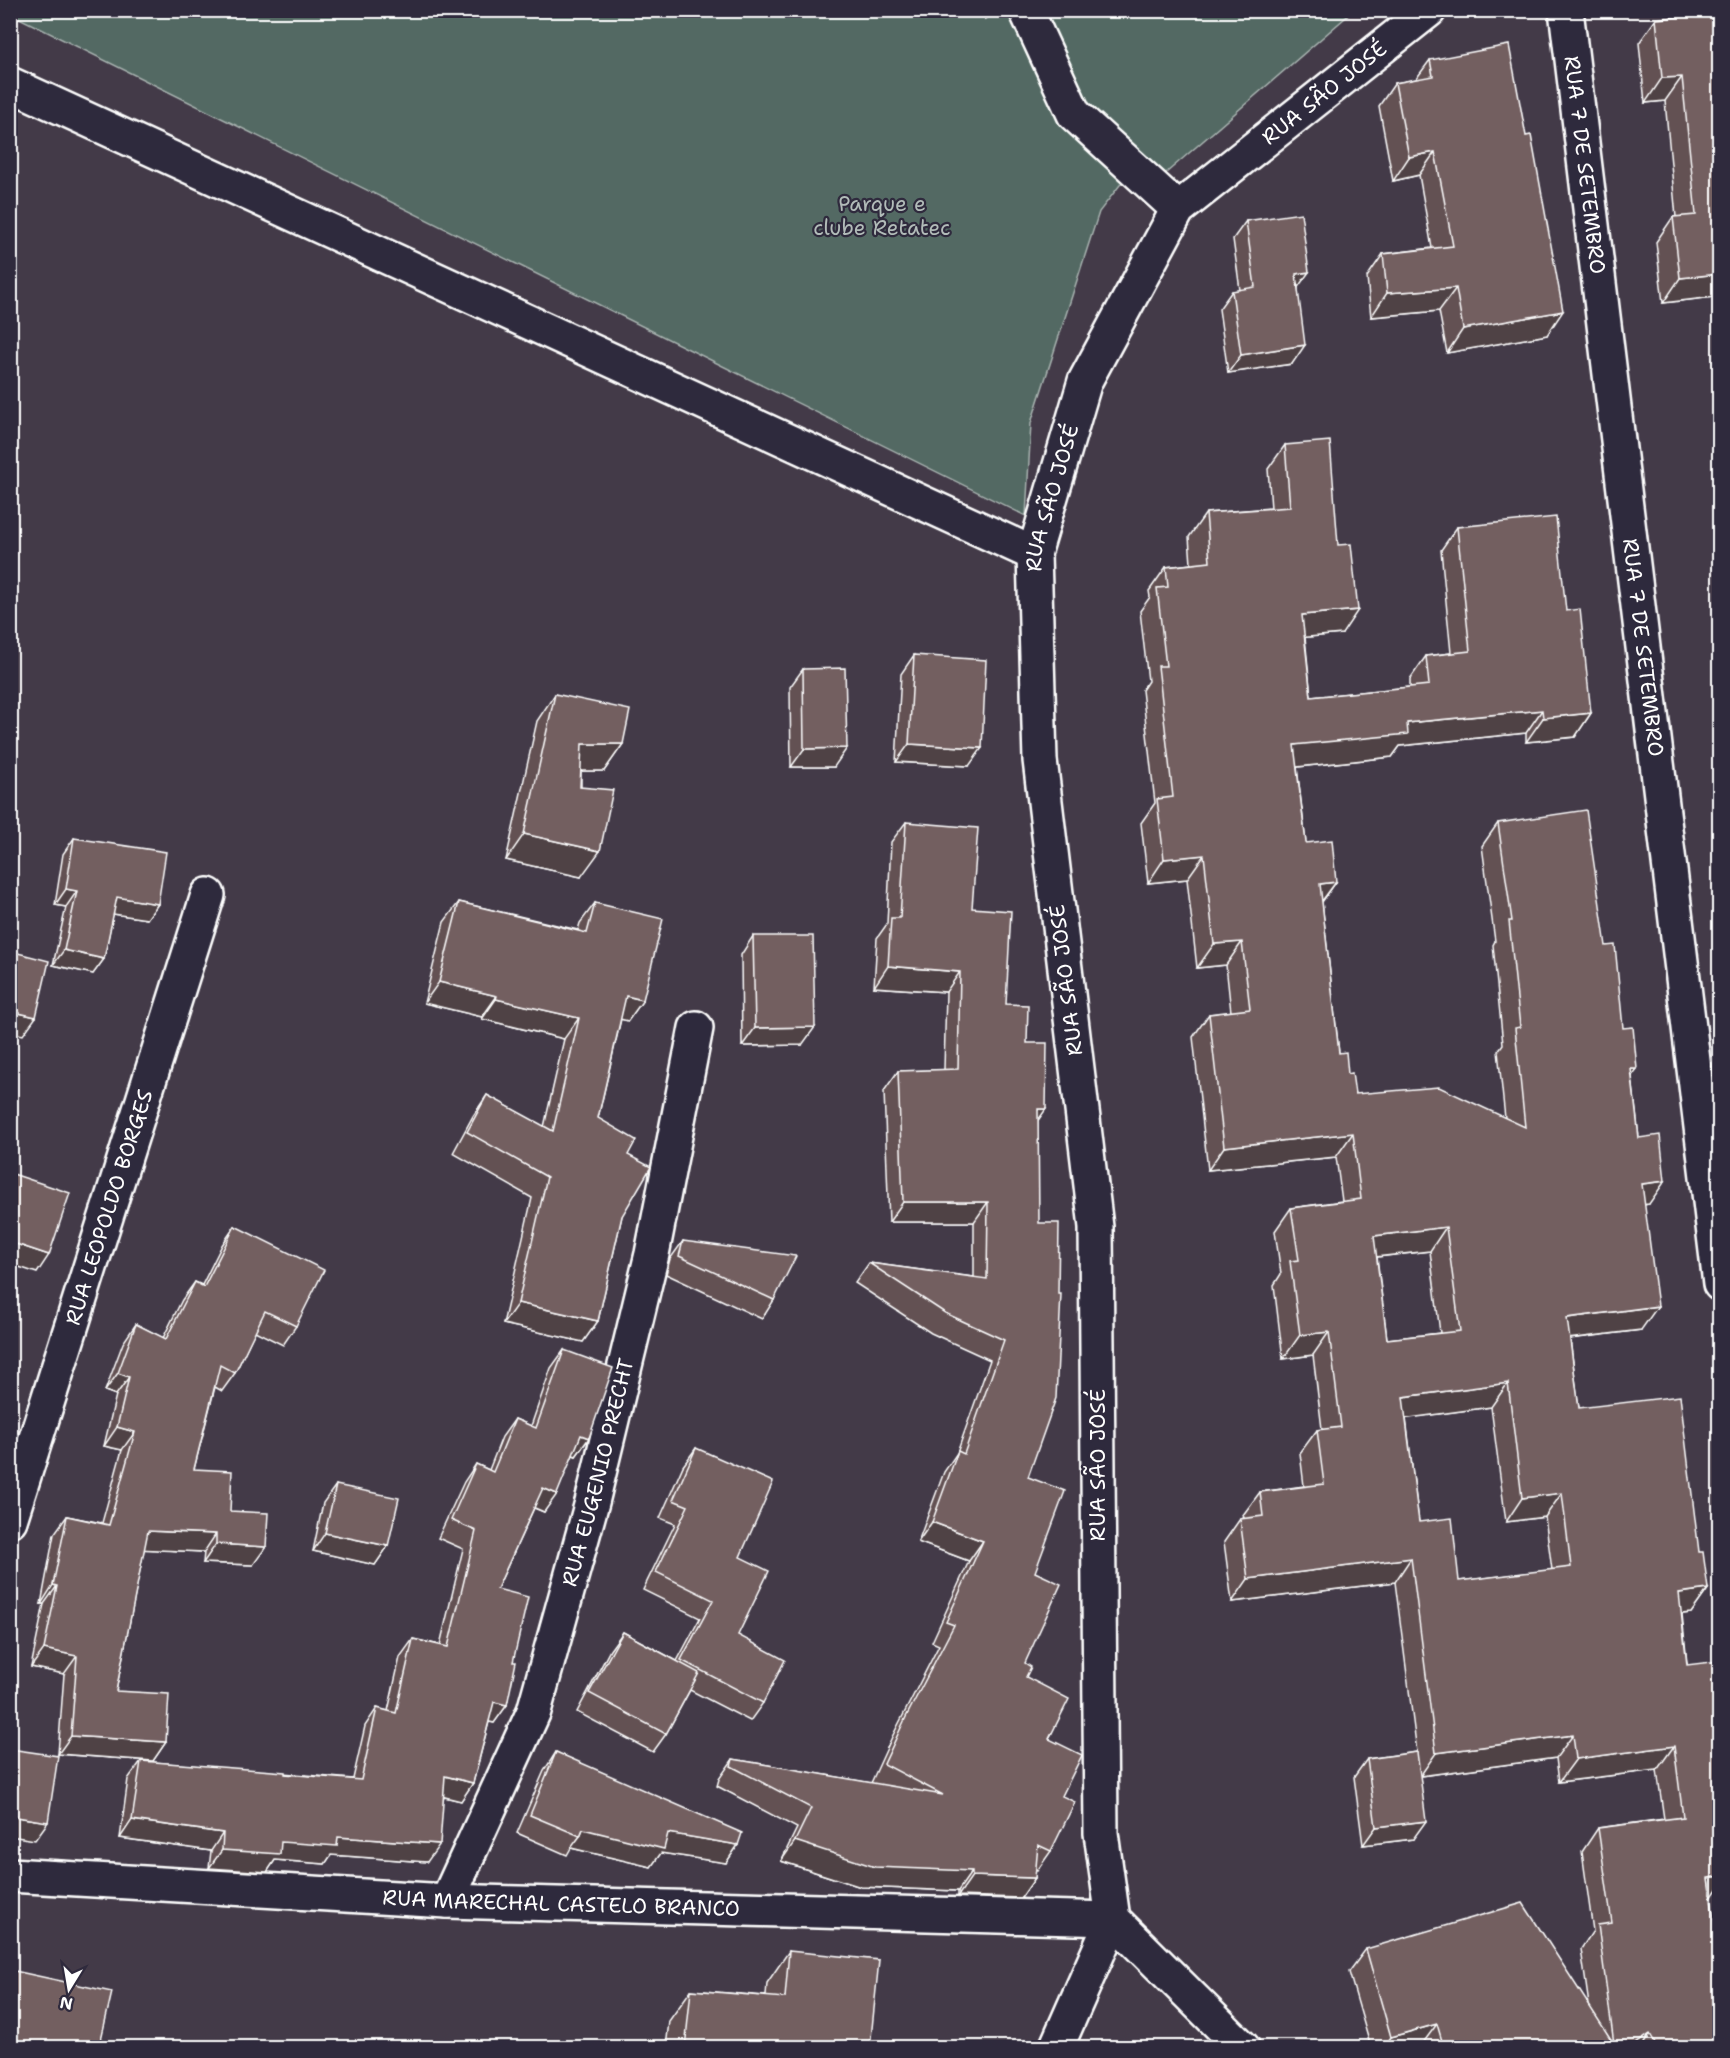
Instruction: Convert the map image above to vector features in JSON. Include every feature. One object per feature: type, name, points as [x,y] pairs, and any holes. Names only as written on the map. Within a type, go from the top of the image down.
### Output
[{"type":"street","points":[[1026,10],[1074,114],[1178,208]]},
{"type":"street","name":"RUA SÃO JOSÉ","points":[[1113,1919],[1101,1833],[1096,1227],[1040,760],[1034,554],[1085,381],[1178,208],[1429,10]]},
{"type":"street","name":"RUA 7 DE SETEMBRO","points":[[1566,10],[1719,1284]]},
{"type":"street","points":[[10,84],[1034,554]]},
{"type":"street","name":"RUA LEOPOLDO BORGES","points":[[10,1520],[208,895]]},
{"type":"street","name":"RUA EUGENIO PRECHT","points":[[447,1901],[534,1712],[592,1502],[652,1254],[696,1028]]},
{"type":"street","name":"RUA MARECHAL CASTELO BRANCO","points":[[10,1875],[447,1901],[1113,1919]]},
{"type":"street","points":[[1056,2048],[1113,1919],[1243,2048]]},
{"type":"green space","name":"Parque e clube Retatec","points":[[10,11],[1353,11],[1151,186],[1123,181],[1099,212],[1031,423],[1026,516],[11,14]]},
{"type":"building","points":[[1719,13],[1719,274],[1680,278],[1673,217],[1696,215],[1682,77],[1662,78],[1656,19]]},
{"type":"building","points":[[1509,45],[1526,136],[1531,135],[1563,311],[1463,329],[1456,288],[1387,293],[1383,254],[1453,246],[1435,152],[1409,157],[1395,83],[1433,76],[1430,60]]},
{"type":"building","points":[[1301,213],[1309,272],[1296,274],[1305,345],[1241,355],[1232,291],[1255,287],[1246,221]]},
{"type":"building","points":[[1330,441],[1338,545],[1351,544],[1358,610],[1302,615],[1311,697],[1429,685],[1426,656],[1470,651],[1457,527],[1556,517],[1566,611],[1580,609],[1591,713],[1543,718],[1542,710],[1407,723],[1408,734],[1294,745],[1306,843],[1332,840],[1336,882],[1320,884],[1339,1053],[1346,1052],[1348,1074],[1352,1073],[1355,1094],[1439,1087],[1525,1127],[1515,1028],[1520,1027],[1509,921],[1512,921],[1498,823],[1586,810],[1606,946],[1615,945],[1623,1028],[1633,1027],[1637,1069],[1631,1069],[1639,1138],[1660,1135],[1665,1181],[1642,1184],[1658,1306],[1567,1318],[1579,1408],[1680,1396],[1699,1552],[1703,1552],[1708,1589],[1679,1593],[1687,1665],[1719,1661],[1719,1797],[1717,1797],[1719,1876],[1708,1878],[1719,1941],[1719,2048],[1658,2048],[1650,2034],[1630,2048],[1444,2048],[1437,2024],[1391,2037],[1366,1949],[1523,1903],[1614,2044],[1598,1925],[1612,1923],[1598,1828],[1683,1817],[1674,1746],[1576,1759],[1573,1735],[1436,1753],[1411,1558],[1248,1579],[1240,1519],[1263,1516],[1260,1492],[1324,1484],[1317,1430],[1341,1427],[1329,1332],[1300,1335],[1290,1261],[1299,1260],[1291,1208],[1361,1199],[1353,1133],[1224,1147],[1209,1014],[1250,1009],[1242,942],[1214,944],[1204,855],[1164,859],[1157,799],[1173,797],[1158,666],[1166,666],[1157,588],[1168,587],[1166,567],[1210,562],[1206,513],[1290,507],[1285,445]],"holes":[[[1446,1227],[1460,1331],[1387,1339],[1374,1236]],[[1508,1383],[1522,1498],[1562,1493],[1571,1567],[1459,1581],[1452,1518],[1419,1522],[1403,1397]]]},
{"type":"building","points":[[914,655],[986,660],[982,748],[909,744]]},
{"type":"building","points":[[845,668],[847,748],[804,749],[803,669]]},
{"type":"building","points":[[555,694],[630,710],[623,744],[582,744],[580,787],[613,790],[600,851],[524,834]]},
{"type":"building","points":[[906,822],[978,828],[972,908],[1011,911],[1006,1004],[1028,1005],[1027,1043],[1047,1043],[1046,1109],[1038,1109],[1039,1223],[1059,1223],[1058,1294],[1061,1294],[1056,1398],[1028,1477],[1065,1491],[1035,1572],[1061,1584],[1025,1663],[1031,1667],[1026,1677],[1069,1699],[1049,1739],[1082,1755],[1062,1796],[1075,1802],[1051,1851],[1038,1845],[1035,1878],[972,1876],[972,1871],[875,1867],[795,1841],[811,1808],[731,1766],[733,1759],[943,1795],[884,1764],[954,1625],[946,1622],[983,1541],[932,1522],[958,1451],[964,1454],[1004,1340],[945,1313],[869,1263],[987,1279],[988,1202],[903,1202],[898,1071],[958,1069],[960,972],[888,966],[891,918],[900,918]]},
{"type":"building","points":[[74,838],[166,852],[158,904],[117,897],[104,959],[64,950],[77,891],[66,889]]},
{"type":"building","points":[[459,902],[587,933],[595,903],[663,919],[643,1000],[626,996],[598,1118],[636,1140],[628,1155],[651,1167],[622,1216],[598,1321],[518,1303],[547,1177],[467,1132],[487,1095],[553,1131],[579,1018],[496,999],[497,996],[439,982]]},
{"type":"building","points":[[753,936],[813,936],[815,1027],[755,1028]]},
{"type":"building","points":[[10,951],[49,961],[36,1017],[10,1011]]},
{"type":"building","points":[[10,1173],[70,1193],[49,1255],[10,1242]]},
{"type":"building","points":[[235,1226],[324,1270],[296,1326],[265,1311],[235,1373],[220,1365],[194,1469],[232,1471],[230,1511],[268,1513],[266,1547],[216,1544],[216,1534],[148,1531],[116,1691],[169,1694],[166,1742],[71,1736],[77,1656],[44,1649],[57,1586],[53,1585],[67,1516],[109,1525],[135,1432],[117,1427],[129,1377],[118,1373],[136,1324],[166,1339],[195,1282],[204,1287]]},
{"type":"building","points":[[683,1241],[796,1256],[774,1300],[679,1256]]},
{"type":"building","points":[[564,1350],[613,1368],[589,1438],[581,1435],[557,1494],[543,1488],[497,1589],[528,1597],[513,1662],[516,1662],[507,1705],[494,1702],[473,1783],[445,1776],[440,1844],[338,1837],[337,1846],[281,1842],[280,1854],[222,1850],[223,1833],[132,1820],[141,1761],[361,1780],[377,1708],[396,1713],[413,1639],[448,1647],[476,1531],[451,1520],[476,1464],[493,1472],[515,1419],[536,1428]]},
{"type":"building","points":[[696,1448],[773,1482],[740,1557],[769,1571],[738,1635],[785,1660],[763,1703],[681,1660],[713,1600],[656,1572],[688,1506],[673,1500]]},
{"type":"building","points":[[336,1485],[399,1498],[388,1546],[325,1533]]},
{"type":"building","points":[[623,1632],[699,1673],[666,1734],[589,1693]]},
{"type":"building","points":[[10,1749],[58,1756],[48,1822],[10,1816]]},
{"type":"building","points":[[556,1752],[742,1833],[738,1845],[668,1833],[664,1849],[583,1829],[580,1836],[530,1815]]},
{"type":"building","points":[[1417,1752],[1426,1821],[1376,1827],[1367,1759]]},
{"type":"building","points":[[789,1951],[879,1960],[870,2048],[685,2048],[691,1990],[785,1998]]},
{"type":"building","points":[[10,1970],[112,1992],[99,2048],[10,2048]]}]
